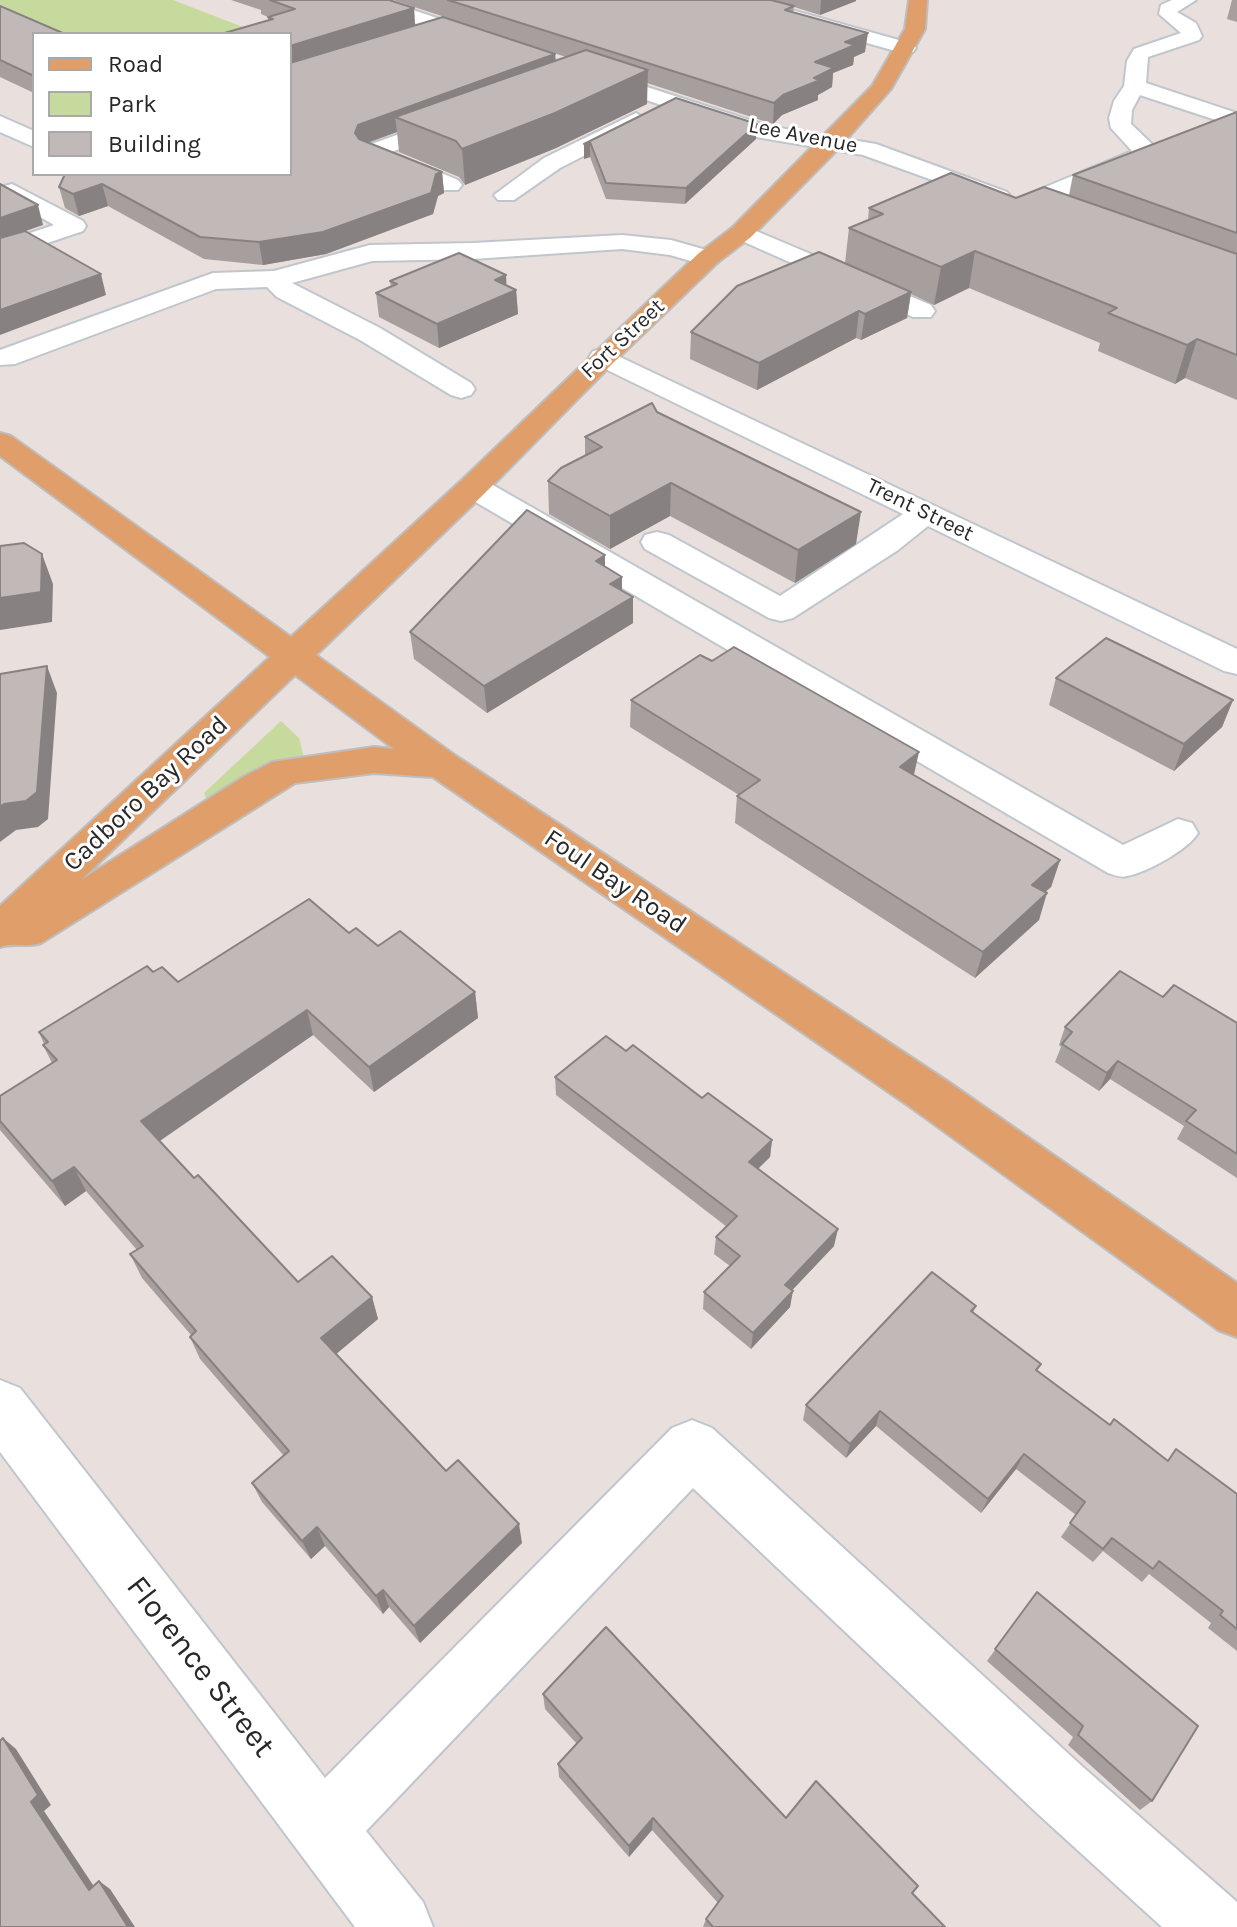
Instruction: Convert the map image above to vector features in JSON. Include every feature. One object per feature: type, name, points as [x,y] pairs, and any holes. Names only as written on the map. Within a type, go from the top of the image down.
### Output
[{"type":"main road","name":"Fort Street","points":[[293,657],[473,487],[603,357],[708,258],[742,232],[831,143],[881,89],[906,48],[915,29],[918,0]]},
{"type":"main road","name":"Foul Bay Road","points":[[0,442],[442,765],[930,1095],[1237,1313]]},
{"type":"main road","name":"Cadboro Bay Road","points":[[0,931],[293,657]]},
{"type":"main road","points":[[0,948],[138,865],[257,786],[286,771],[374,760],[442,765]]},
{"type":"street","points":[[364,0],[501,45]]},
{"type":"street","points":[[735,0],[906,48]]},
{"type":"street","points":[[1187,0],[1172,5],[1168,14],[1187,40]]},
{"type":"street","points":[[409,38],[444,27]]},
{"type":"street","points":[[1021,206],[1066,187],[1098,167],[1137,159],[1145,151],[1144,147],[1120,140],[1120,125],[1114,113],[1141,53],[1217,34]]},
{"type":"street","name":"Lee Avenue","points":[[575,73],[764,132],[868,149],[1050,216]]},
{"type":"street","points":[[1126,88],[1237,120]]},
{"type":"street","points":[[506,195],[552,163],[673,102]]},
{"type":"street","points":[[450,185],[371,152],[469,116]]},
{"type":"street","points":[[0,123],[32,152]]},
{"type":"street","points":[[1043,179],[1066,187]]},
{"type":"street","points":[[0,251],[74,226],[12,191]]},
{"type":"street","points":[[500,225],[561,235],[566,244]]},
{"type":"street","points":[[742,232],[922,311]]},
{"type":"street","points":[[5,358],[213,281],[274,279],[370,253],[473,251],[566,244],[647,244],[708,258]]},
{"type":"street","points":[[274,279],[286,291],[370,334],[461,389]]},
{"type":"street","name":"Trent Street","points":[[603,357],[675,406],[926,512],[1237,663]]},
{"type":"street","points":[[473,487],[1123,863],[1178,833]]},
{"type":"street","points":[[657,542],[781,611],[872,537],[926,512]]},
{"type":"street","name":"Florence Street","points":[[9,1437],[323,1828],[398,1927]]},
{"type":"street","points":[[323,1828],[692,1448],[1049,1780],[1213,1927]]},
{"type":"green space","points":[[0,0],[173,0],[256,32],[32,33],[0,24]]},
{"type":"green space","points":[[281,721],[299,738],[304,758],[206,798],[204,793]]},
{"type":"building","points":[[270,0],[389,0],[414,8],[292,45],[292,32],[228,32],[295,9]]},
{"type":"building","points":[[448,0],[771,0],[794,6],[785,10],[868,33],[845,42],[855,45],[815,62],[834,68],[814,78],[820,80],[783,95],[774,103]]},
{"type":"building","points":[[0,6],[60,32],[32,32],[32,75],[0,60]]},
{"type":"building","points":[[443,17],[555,54],[358,125],[355,133],[359,139],[442,172],[436,174],[431,193],[323,232],[259,242],[200,237],[102,184],[73,194],[59,187],[64,176],[292,176],[292,62]]},
{"type":"building","points":[[586,50],[648,70],[555,113],[462,149],[456,141],[395,117]]},
{"type":"building","points":[[676,98],[757,124],[686,188],[606,183],[590,142],[584,144]]},
{"type":"building","points":[[1237,112],[1237,233],[1073,175]]},
{"type":"building","points":[[951,173],[1016,198],[1044,187],[1237,254],[1237,355],[1197,339],[1187,345],[1108,313],[1117,308],[975,251],[941,267],[849,228],[883,214],[869,208]]},
{"type":"building","points":[[0,184],[38,205],[0,218]]},
{"type":"building","points":[[25,231],[101,274],[0,310],[0,238]]},
{"type":"building","points":[[819,252],[911,292],[865,314],[859,311],[759,363],[691,332],[737,286]]},
{"type":"building","points":[[459,253],[506,275],[495,280],[516,290],[437,324],[376,293],[397,284],[390,281]]},
{"type":"building","points":[[652,403],[657,412],[861,512],[798,550],[671,483],[610,516],[548,481],[561,468],[602,447],[585,437]]},
{"type":"building","points":[[527,510],[605,555],[596,561],[622,577],[610,584],[633,597],[484,686],[410,632]]},
{"type":"building","points":[[24,543],[42,554],[41,592],[0,598],[0,546]]},
{"type":"building","points":[[1106,638],[1233,700],[1184,744],[1056,678]]},
{"type":"building","points":[[734,647],[919,752],[900,767],[1060,860],[1032,885],[1047,893],[983,952],[737,796],[760,780],[631,700],[700,655],[712,661]]},
{"type":"building","points":[[47,666],[37,792],[26,801],[0,807],[0,674]]},
{"type":"building","points":[[309,899],[349,933],[356,928],[378,946],[400,931],[475,992],[369,1067],[307,1010],[141,1121],[194,1178],[198,1175],[298,1282],[332,1256],[372,1297],[321,1338],[446,1471],[458,1460],[519,1524],[414,1626],[383,1590],[376,1596],[317,1527],[302,1541],[252,1483],[289,1451],[190,1337],[196,1331],[130,1254],[143,1246],[74,1167],[52,1181],[0,1121],[0,1096],[57,1060],[43,1045],[48,1042],[39,1032],[147,966],[153,972],[162,967],[178,982]]},
{"type":"building","points":[[1120,971],[1163,997],[1174,985],[1237,1023],[1237,1154],[1186,1121],[1196,1110],[1118,1061],[1107,1073],[1062,1044],[1072,1032],[1065,1027]]},
{"type":"building","points":[[606,1036],[626,1051],[633,1045],[702,1098],[708,1093],[772,1140],[749,1162],[838,1229],[785,1285],[793,1291],[753,1333],[704,1292],[740,1256],[716,1237],[737,1216],[555,1077]]},
{"type":"building","points":[[932,1272],[976,1306],[971,1311],[1041,1364],[1036,1370],[1110,1425],[1114,1419],[1168,1461],[1176,1449],[1237,1494],[1237,1629],[1220,1615],[1223,1611],[1159,1561],[1153,1569],[1112,1538],[1103,1549],[1070,1523],[1085,1502],[1024,1454],[988,1499],[880,1411],[850,1444],[806,1405]]},
{"type":"building","points":[[1037,1592],[1198,1726],[1152,1801],[1078,1735],[1083,1726],[995,1649]]},
{"type":"building","points":[[606,1627],[786,1818],[816,1781],[918,1886],[912,1893],[945,1927],[713,1927],[706,1919],[723,1896],[653,1818],[629,1846],[558,1764],[582,1738],[543,1694]]},
{"type":"building","points":[[3,1738],[38,1795],[31,1802],[89,1890],[99,1881],[128,1927],[0,1927],[0,1741]]}]
